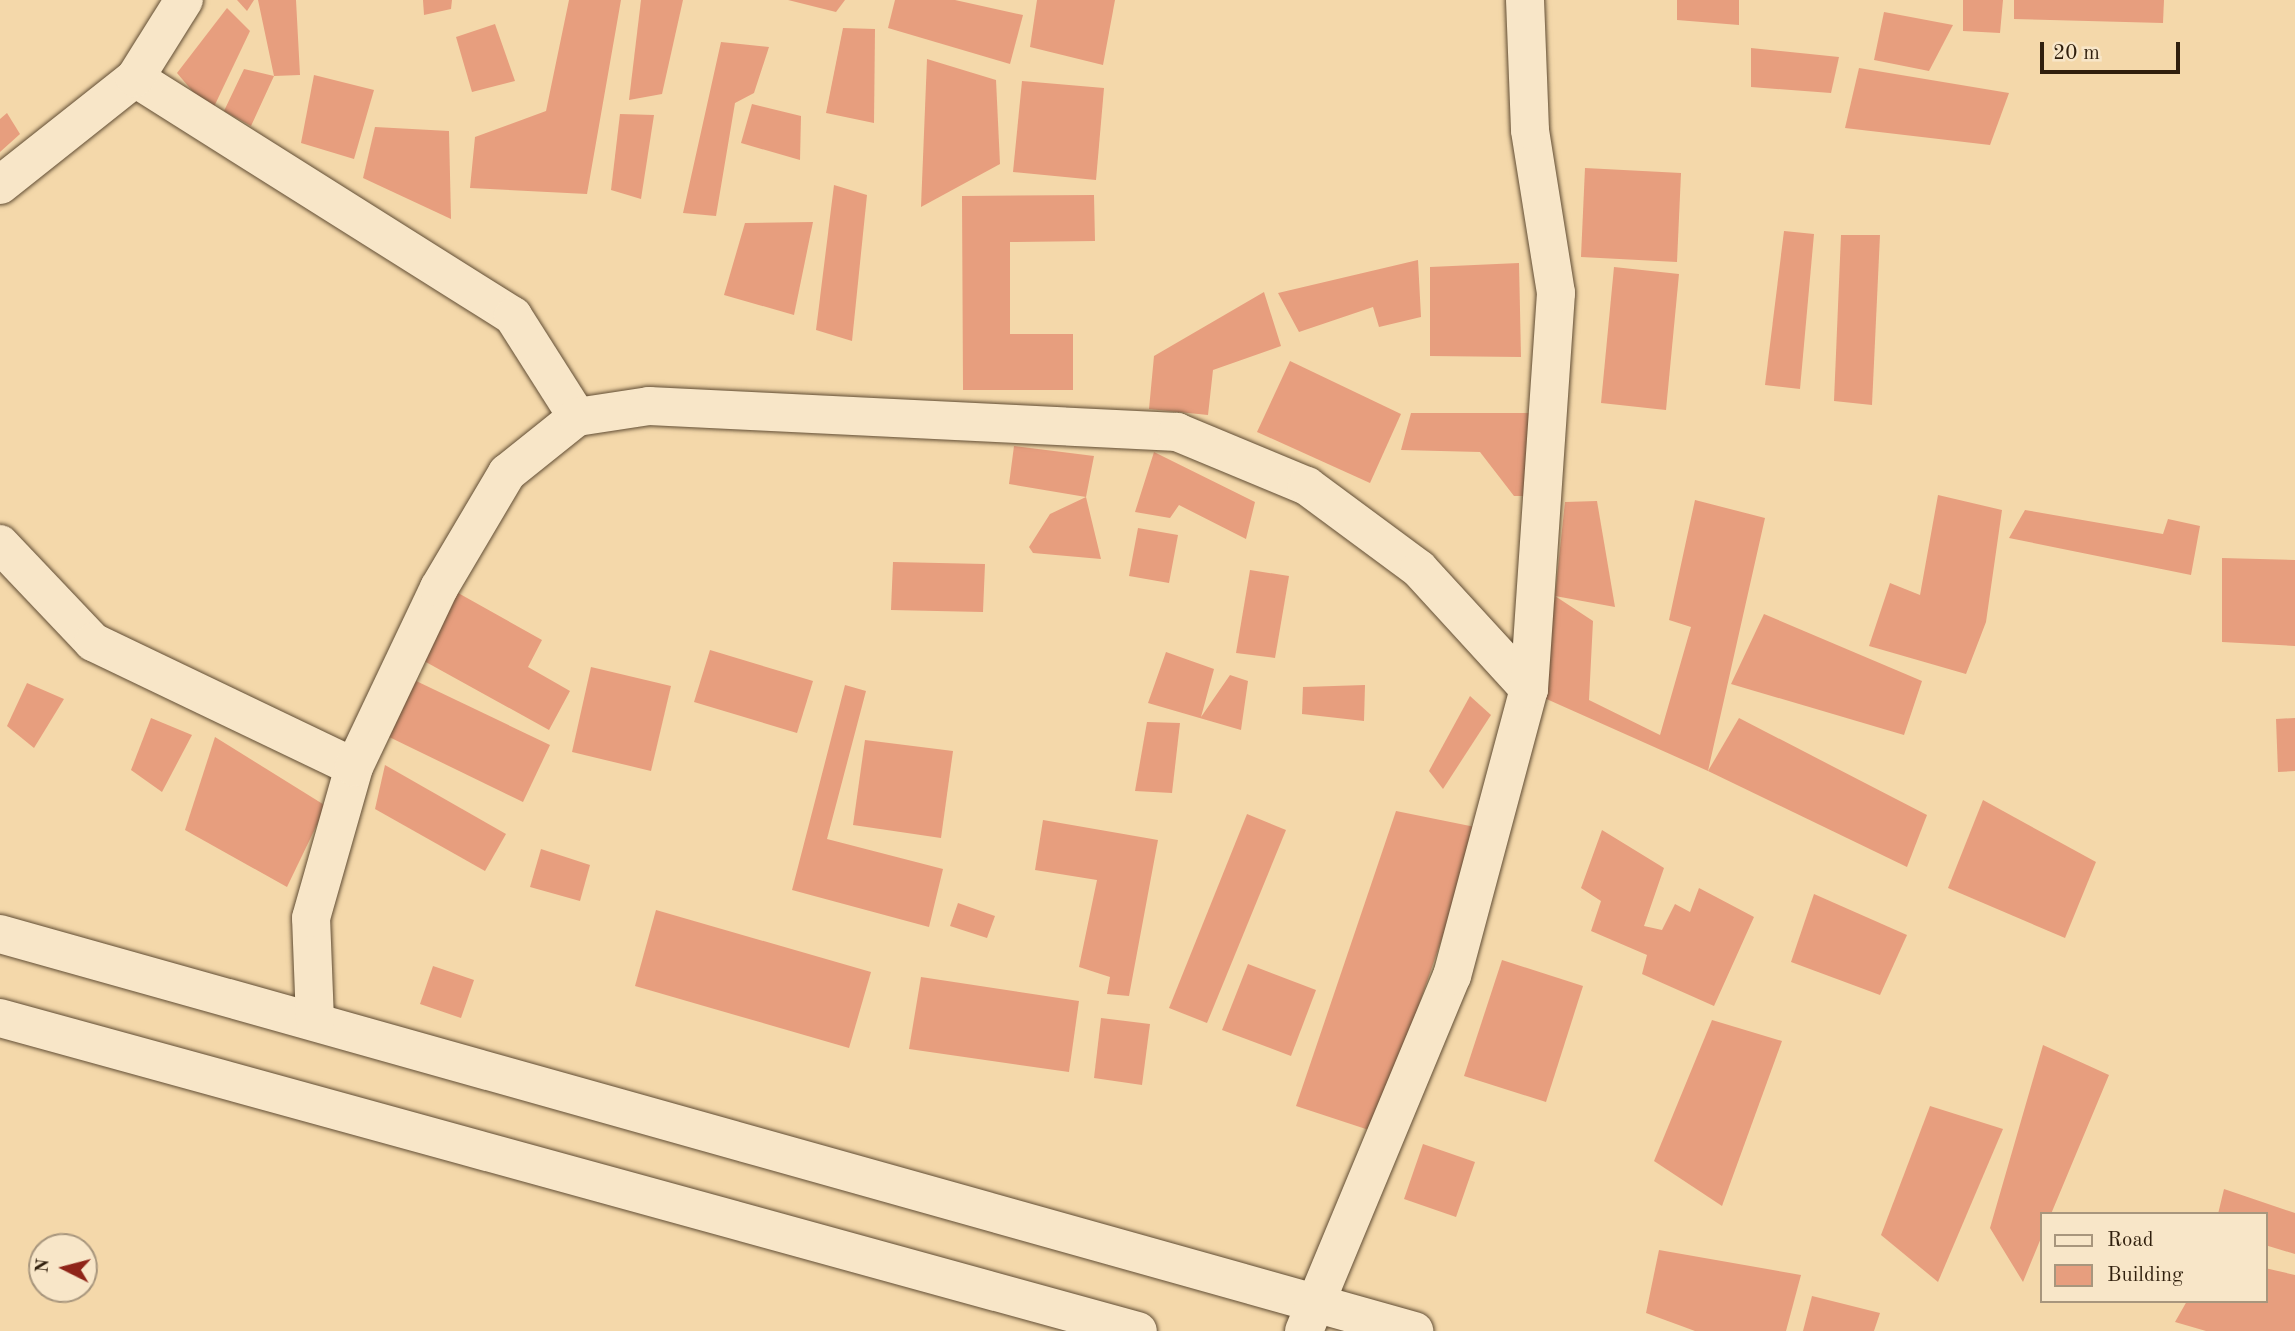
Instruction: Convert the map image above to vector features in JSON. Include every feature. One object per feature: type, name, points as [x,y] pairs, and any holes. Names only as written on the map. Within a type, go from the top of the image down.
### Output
[{"type":"street","points":[[0,185],[135,78],[184,0]]},
{"type":"street","points":[[1308,1317],[1452,976],[1529,689],[1556,293],[1530,130],[1525,0]]},
{"type":"street","points":[[135,78],[513,316],[577,417]]},
{"type":"street","points":[[315,1021],[312,918],[354,767],[439,589],[507,473],[577,417],[649,406],[1177,432],[1307,486],[1419,569],[1529,689]]},
{"type":"street","points":[[0,544],[93,642],[354,767]]},
{"type":"street","points":[[0,934],[315,1021],[1308,1317],[1414,1331]]},
{"type":"street","points":[[0,1018],[1138,1331]]},
{"type":"building","points":[[237,0],[254,0],[247,11]]},
{"type":"building","points":[[258,0],[296,0],[300,75],[274,76]]},
{"type":"building","points":[[423,0],[452,0],[451,9],[424,15]]},
{"type":"building","points":[[569,0],[621,0],[587,194],[470,188],[475,137],[546,111]]},
{"type":"building","points":[[641,0],[683,0],[662,94],[629,100]]},
{"type":"building","points":[[788,0],[845,0],[836,12]]},
{"type":"building","points":[[895,0],[955,0],[1023,15],[1010,64],[888,28]]},
{"type":"building","points":[[1037,0],[1115,0],[1103,65],[1030,47]]},
{"type":"building","points":[[1677,0],[1739,0],[1739,25],[1677,20]]},
{"type":"building","points":[[1963,0],[2003,0],[2000,33],[1963,31]]},
{"type":"building","points":[[2014,0],[2164,0],[2163,23],[2014,19]]},
{"type":"building","points":[[227,8],[250,31],[211,113],[177,73]]},
{"type":"building","points":[[1884,12],[1953,25],[1929,71],[1874,60]]},
{"type":"building","points":[[495,24],[515,81],[472,92],[456,37]]},
{"type":"building","points":[[843,28],[875,29],[874,123],[826,113]]},
{"type":"building","points":[[721,42],[769,47],[754,93],[735,103],[716,216],[683,213]]},
{"type":"building","points":[[1751,48],[1839,57],[1831,93],[1751,87]]},
{"type":"building","points":[[927,59],[996,80],[1000,164],[921,207]]},
{"type":"building","points":[[1859,68],[2009,93],[1990,145],[1845,128]]},
{"type":"building","points":[[244,69],[274,76],[251,126],[224,111]]},
{"type":"building","points":[[314,75],[374,90],[354,159],[301,143]]},
{"type":"building","points":[[1022,81],[1104,88],[1096,180],[1013,172]]},
{"type":"building","points":[[752,104],[801,116],[800,160],[741,143]]},
{"type":"building","points":[[7,113],[20,134],[0,152],[0,119]]},
{"type":"building","points":[[620,114],[654,115],[641,199],[611,190]]},
{"type":"building","points":[[375,127],[449,131],[451,219],[363,178]]},
{"type":"building","points":[[1585,168],[1681,173],[1677,262],[1581,257]]},
{"type":"building","points":[[834,185],[867,195],[852,341],[816,330]]},
{"type":"building","points":[[1094,195],[1095,241],[1010,242],[1010,334],[1073,334],[1073,390],[963,390],[962,196]]},
{"type":"building","points":[[813,222],[794,315],[724,295],[745,223]]},
{"type":"building","points":[[1784,231],[1814,234],[1800,389],[1765,385]]},
{"type":"building","points":[[1841,235],[1880,235],[1872,405],[1834,401]]},
{"type":"building","points":[[1418,260],[1421,317],[1379,327],[1373,307],[1299,332],[1278,293]]},
{"type":"building","points":[[1519,263],[1521,357],[1430,356],[1430,267]]},
{"type":"building","points":[[1614,267],[1679,274],[1666,410],[1601,403]]},
{"type":"building","points":[[1264,292],[1281,346],[1213,370],[1208,415],[1149,409],[1154,356]]},
{"type":"building","points":[[1290,361],[1401,414],[1370,483],[1257,432]]},
{"type":"building","points":[[1411,413],[1536,413],[1527,496],[1514,496],[1480,452],[1401,450]]},
{"type":"building","points":[[1014,446],[1094,456],[1086,497],[1009,484]]},
{"type":"building","points":[[1154,452],[1255,502],[1246,539],[1179,505],[1170,518],[1135,512]]},
{"type":"building","points":[[1938,495],[2002,510],[1986,622],[1966,674],[1869,646],[1890,583],[1920,595]]},
{"type":"building","points":[[1086,497],[1101,559],[1033,553],[1029,547],[1050,514]]},
{"type":"building","points":[[1695,500],[1765,518],[1708,771],[1542,697],[1555,596],[1593,621],[1589,700],[1660,735],[1691,627],[1669,620]]},
{"type":"building","points":[[1597,501],[1615,607],[1555,596],[1565,502]]},
{"type":"building","points":[[2025,510],[2163,534],[2168,519],[2200,526],[2191,575],[2009,538]]},
{"type":"building","points":[[1138,528],[1178,535],[1169,583],[1129,576]]},
{"type":"building","points":[[2222,558],[2295,560],[2295,646],[2222,642]]},
{"type":"building","points":[[893,562],[985,564],[983,612],[891,610]]},
{"type":"building","points":[[1250,570],[1289,576],[1275,658],[1236,653]]},
{"type":"building","points":[[451,589],[542,640],[528,667],[570,691],[549,730],[415,656]]},
{"type":"building","points":[[1764,614],[1922,681],[1904,735],[1731,684]]},
{"type":"building","points":[[710,650],[813,681],[797,733],[694,702]]},
{"type":"building","points":[[1166,652],[1214,669],[1201,717],[1230,675],[1248,681],[1241,730],[1148,703]]},
{"type":"building","points":[[591,667],[671,686],[651,771],[572,752]]},
{"type":"building","points":[[412,679],[550,745],[523,802],[385,735]]},
{"type":"building","points":[[27,683],[64,699],[34,748],[7,726]]},
{"type":"building","points":[[845,685],[866,691],[827,839],[943,869],[929,927],[792,890]]},
{"type":"building","points":[[1365,685],[1364,721],[1302,714],[1303,687]]},
{"type":"building","points":[[1470,696],[1491,715],[1443,789],[1429,771]]},
{"type":"building","points":[[151,718],[192,735],[162,792],[131,770]]},
{"type":"building","points":[[1739,718],[1927,815],[1907,867],[1708,771]]},
{"type":"building","points":[[2295,718],[2295,771],[2278,772],[2276,719]]},
{"type":"building","points":[[1147,722],[1180,723],[1172,793],[1135,791]]},
{"type":"building","points":[[215,737],[326,806],[287,887],[185,830]]},
{"type":"building","points":[[865,740],[953,751],[941,838],[853,825]]},
{"type":"building","points":[[385,765],[506,834],[485,871],[375,809]]},
{"type":"building","points":[[1983,800],[2096,862],[2065,938],[1948,888]]},
{"type":"building","points":[[1396,811],[1480,828],[1375,1132],[1296,1106]]},
{"type":"building","points":[[1247,814],[1286,830],[1207,1023],[1169,1008]]},
{"type":"building","points":[[1043,820],[1158,840],[1129,996],[1107,994],[1110,977],[1079,967],[1097,880],[1035,870]]},
{"type":"building","points":[[1602,830],[1664,868],[1644,926],[1662,930],[1675,904],[1690,912],[1699,888],[1754,917],[1714,1006],[1642,974],[1647,955],[1591,931],[1601,901],[1581,888]]},
{"type":"building","points":[[541,849],[590,865],[580,901],[530,887]]},
{"type":"building","points":[[1814,894],[1907,935],[1880,995],[1791,962]]},
{"type":"building","points":[[958,903],[995,916],[987,938],[950,926]]},
{"type":"building","points":[[656,910],[871,972],[849,1048],[635,986]]},
{"type":"building","points":[[1502,960],[1583,986],[1546,1102],[1464,1076]]},
{"type":"building","points":[[1248,964],[1316,990],[1291,1056],[1222,1030]]},
{"type":"building","points":[[433,966],[474,980],[461,1018],[420,1004]]},
{"type":"building","points":[[921,977],[1079,1001],[1069,1072],[909,1049]]},
{"type":"building","points":[[1101,1018],[1150,1024],[1142,1085],[1094,1078]]},
{"type":"building","points":[[1712,1020],[1782,1041],[1722,1206],[1654,1161]]},
{"type":"building","points":[[2043,1045],[2109,1075],[2052,1212],[2039,1212],[2039,1243],[2023,1282],[1990,1228]]},
{"type":"building","points":[[1930,1106],[2003,1129],[1938,1282],[1881,1235]]},
{"type":"building","points":[[1423,1144],[1475,1162],[1456,1217],[1404,1199]]},
{"type":"building","points":[[2224,1189],[2295,1213],[2295,1254],[2267,1246],[2267,1212],[2218,1212]]},
{"type":"building","points":[[1659,1250],[1801,1275],[1786,1331],[1695,1331],[1646,1313]]},
{"type":"building","points":[[2267,1268],[2295,1275],[2295,1331],[2206,1331],[2175,1322],[2186,1303],[2267,1303]]},
{"type":"building","points":[[1812,1296],[1880,1313],[1874,1331],[1803,1331]]}]
